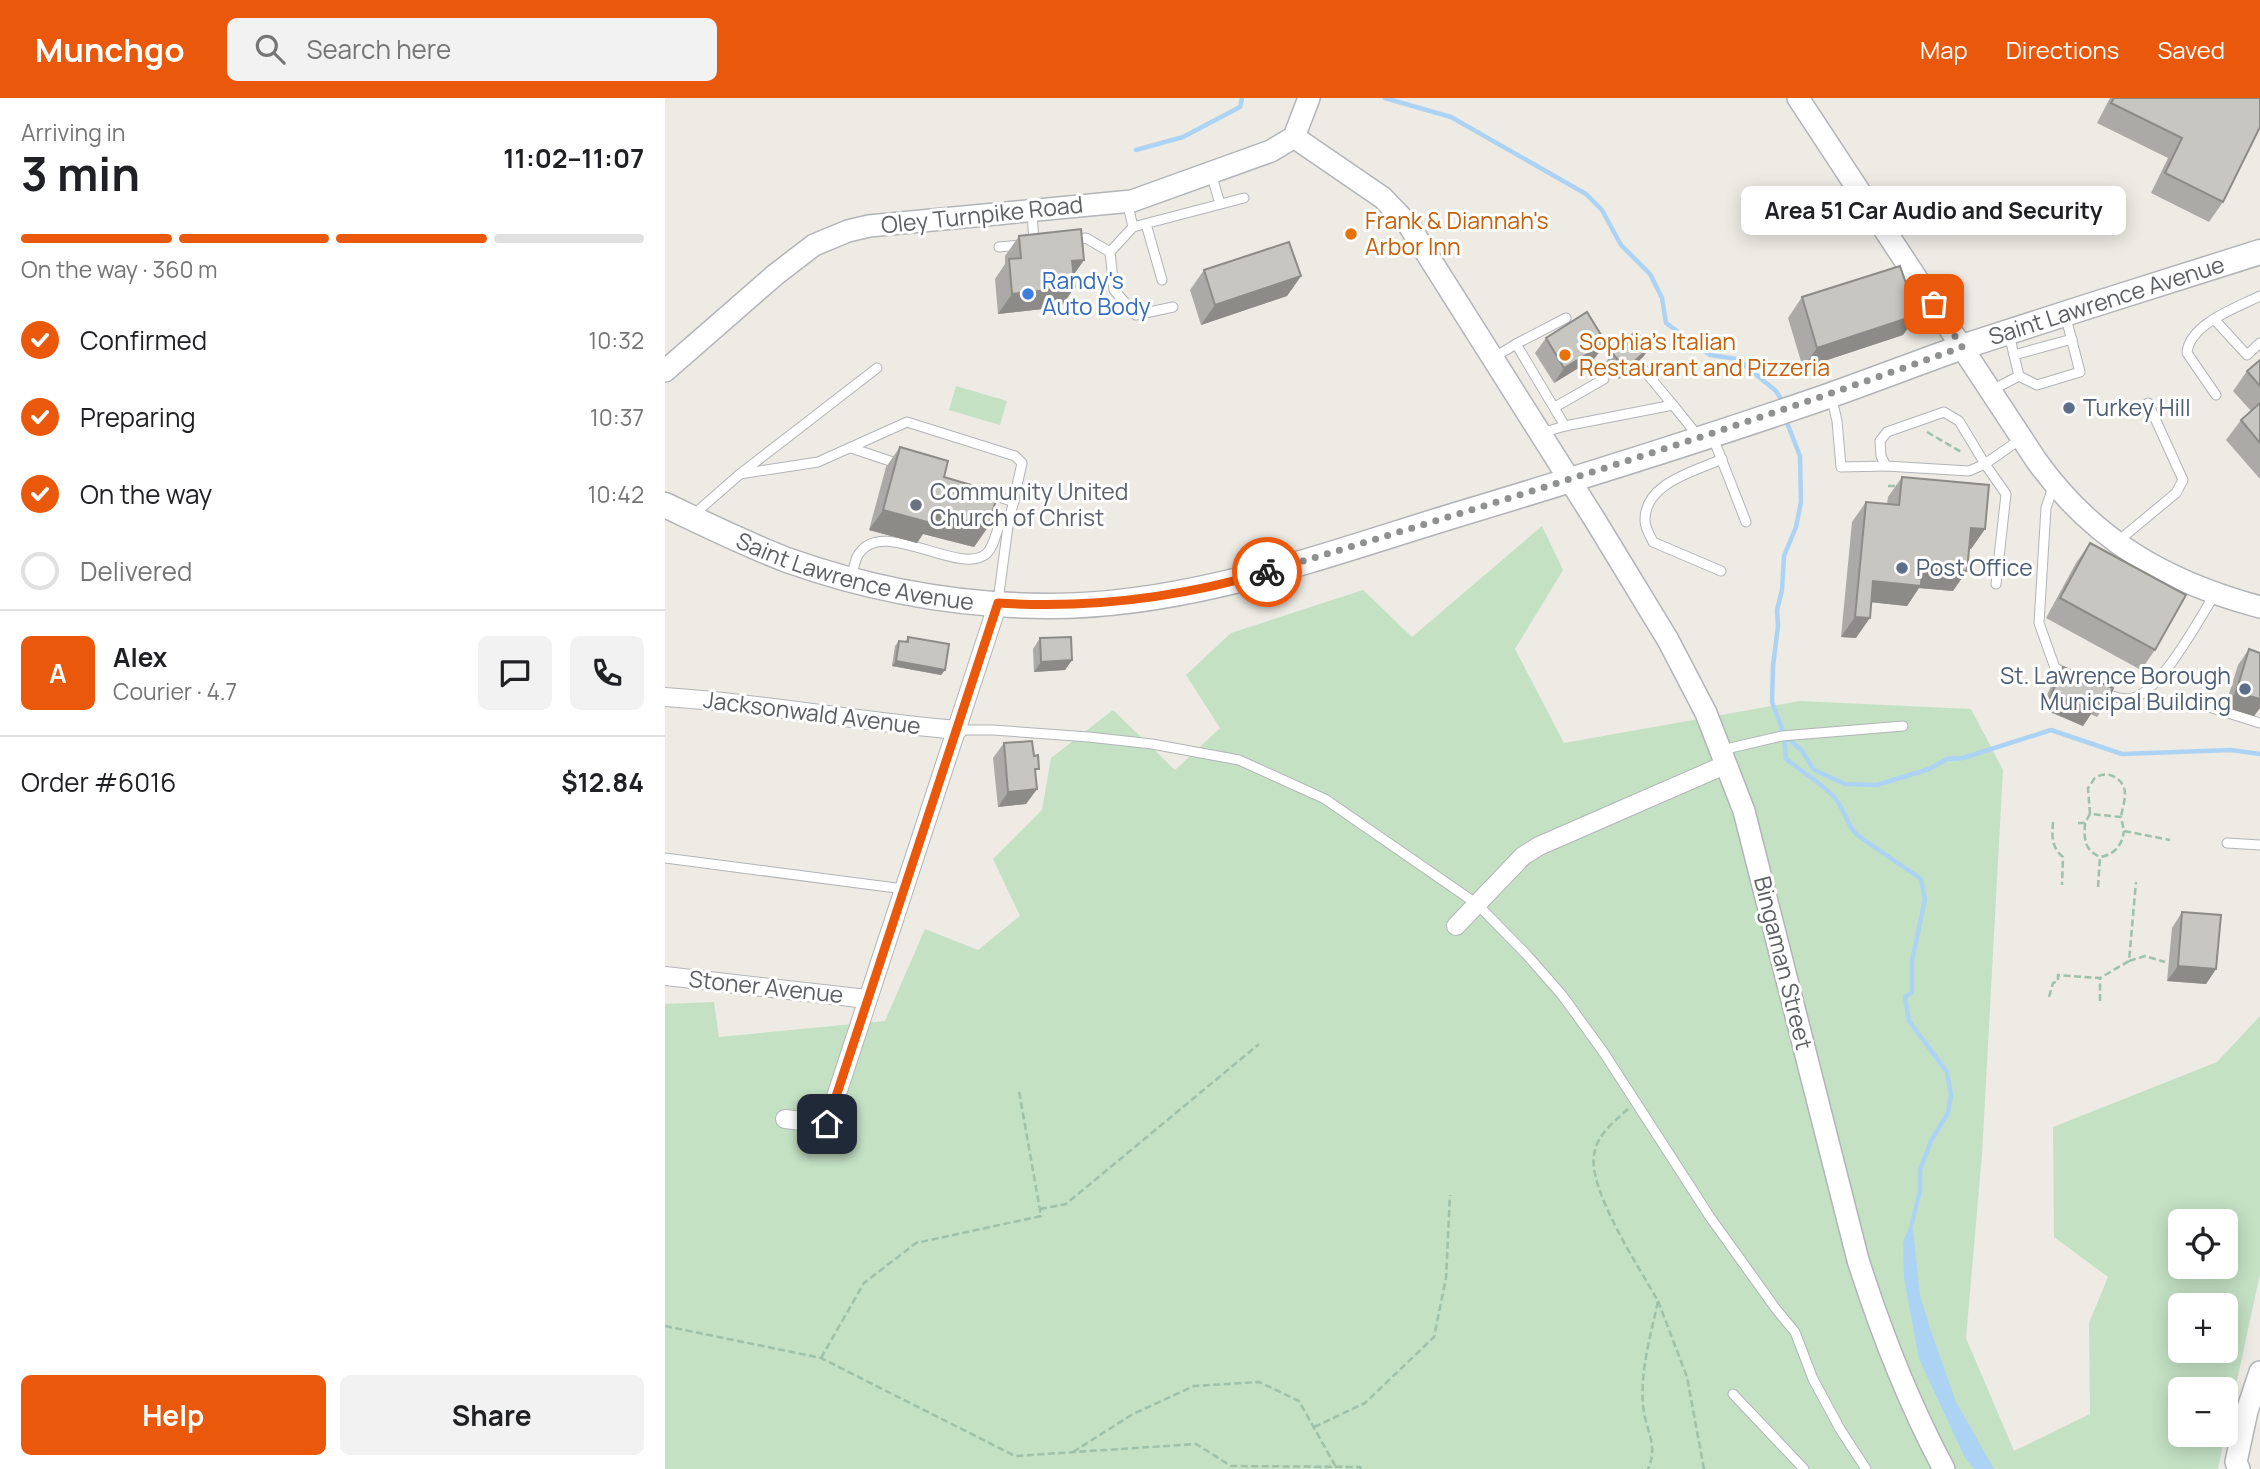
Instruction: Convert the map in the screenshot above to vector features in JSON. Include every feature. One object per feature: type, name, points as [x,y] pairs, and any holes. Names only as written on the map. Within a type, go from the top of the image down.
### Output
[{"type":"main road","name":"Saint Lawrence Avenue","points":[[665,505],[776,555],[850,580],[951,600],[1043,606],[1106,604],[1149,599],[1205,589],[1264,573],[1569,480],[1819,399],[1962,347],[2011,344],[2065,314],[2260,252]]},
{"type":"street","points":[[1294,137],[1309,98]]},
{"type":"street","points":[[1798,98],[2054,484],[2084,516],[2117,543],[2175,578],[2215,594],[2260,607]]},
{"type":"street","name":"Oley Turnpike Road","points":[[665,371],[775,275],[814,244],[827,238],[869,226],[1127,201],[1159,193],[1271,151],[1294,137]]},
{"type":"street","name":"Bingaman Street","points":[[1294,137],[1359,179],[1397,211],[1415,235],[1668,640],[1691,683],[1725,757],[1756,854],[1858,1260],[1894,1364],[1944,1469]]},
{"type":"street","points":[[785,1119],[827,1124],[998,603]]},
{"type":"street","name":"Jacksonwald Avenue","points":[[665,697],[723,700],[958,730]]},
{"type":"street","points":[[1456,926],[1523,856],[1725,757]]},
{"type":"street","name":"Stoner Avenue","points":[[665,976],[867,999]]},
{"type":"street","points":[[2242,1467],[2247,1411],[2260,1372]]},
{"type":"lane","points":[[1211,173],[1220,204]]},
{"type":"lane","points":[[1109,252],[1133,227],[1244,198]]},
{"type":"lane","points":[[1127,201],[1133,227]]},
{"type":"lane","points":[[1032,210],[1034,244]]},
{"type":"lane","points":[[1146,224],[1162,280]]},
{"type":"lane","points":[[1060,241],[1086,238],[1109,252]]},
{"type":"lane","points":[[999,247],[1047,242]]},
{"type":"lane","points":[[1109,252],[1114,290],[1136,315],[1173,307]]},
{"type":"lane","points":[[2216,395],[2187,353],[2187,346],[2205,324],[2260,296]]},
{"type":"lane","points":[[2065,314],[2072,339],[2080,372],[2037,385],[2019,376],[2011,344],[2072,339]]},
{"type":"lane","points":[[1493,358],[1566,318]]},
{"type":"lane","points":[[2214,320],[2247,355],[2260,343]]},
{"type":"lane","points":[[1516,344],[1565,426]]},
{"type":"lane","points":[[691,517],[740,474],[877,368]]},
{"type":"lane","points":[[1643,369],[1673,405],[1705,436],[1722,459],[1746,522]]},
{"type":"lane","points":[[1990,391],[2019,376]]},
{"type":"lane","points":[[1555,407],[1604,379]]},
{"type":"lane","points":[[1819,399],[1837,421],[1841,467],[1886,466],[1969,471],[1985,464],[2022,438]]},
{"type":"lane","points":[[2117,543],[2176,494],[2183,480],[2148,403]]},
{"type":"lane","points":[[1540,434],[1565,426],[1673,405]]},
{"type":"lane","points":[[1886,466],[1881,456],[1880,441],[1887,432],[1944,412],[1959,421],[2005,494],[1996,584]]},
{"type":"lane","points":[[740,474],[818,462],[907,422],[1015,456],[1022,463],[1008,526],[998,603]]},
{"type":"lane","points":[[851,448],[913,468]]},
{"type":"lane","points":[[1721,570],[1653,542],[1645,524],[1646,509],[1651,496],[1664,486],[1722,459]]},
{"type":"lane","points":[[2054,484],[2046,508],[2039,623],[2055,668],[2078,680]]},
{"type":"lane","points":[[976,489],[1014,502]]},
{"type":"lane","points":[[850,580],[857,557],[871,545],[884,542],[905,543],[963,559],[980,558],[989,552],[999,525],[1008,526]]},
{"type":"lane","points":[[2090,686],[2113,698],[2135,698],[2158,681],[2215,594]]},
{"type":"lane","points":[[2199,704],[2260,723]]},
{"type":"lane","points":[[1725,757],[1782,736],[1903,726]]},
{"type":"lane","points":[[958,730],[1089,737],[1152,744],[1239,760],[1325,799],[1477,904],[1527,954],[1562,995],[1604,1053],[1710,1217],[1795,1332],[1813,1379],[1840,1429],[1866,1469]]},
{"type":"lane","points":[[2227,843],[2260,845]]},
{"type":"lane","points":[[665,858],[904,889]]},
{"type":"lane","points":[[1733,1394],[1804,1469]]},
{"type":"path","points":[[2106,774],[2115,776],[2122,782],[2126,792],[2121,817],[2124,831],[2117,849],[2108,856],[2100,857],[2089,850],[2084,842],[2085,823],[2090,814],[2088,788],[2096,778],[2106,774]]},
{"type":"path","points":[[2090,814],[2121,817]]},
{"type":"path","points":[[2053,822],[2052,840],[2063,857],[2062,885]]},
{"type":"path","points":[[2078,824],[2085,823]]},
{"type":"path","points":[[2124,831],[2170,840]]},
{"type":"path","points":[[2098,887],[2100,857]]},
{"type":"path","points":[[2129,961],[2136,882]]},
{"type":"path","points":[[2049,997],[2053,983],[2058,981],[2058,975],[2100,978],[2129,961],[2145,956],[2165,962]]},
{"type":"path","points":[[2100,978],[2100,1001]]},
{"type":"path","points":[[1040,1209],[1066,1204],[1259,1044]]},
{"type":"path","points":[[821,1358],[864,1283],[915,1244],[1041,1216],[1019,1091]]},
{"type":"path","points":[[1635,1102],[1603,1132],[1593,1156],[1600,1197],[1658,1301],[1687,1377],[1704,1469]]},
{"type":"path","points":[[1314,1427],[1365,1403],[1434,1337],[1446,1278],[1450,1195]]},
{"type":"path","points":[[1649,1469],[1654,1455],[1643,1405],[1646,1356],[1658,1301]]},
{"type":"path","points":[[665,1326],[821,1358],[1015,1456],[1196,1444],[1232,1468],[1361,1469]]},
{"type":"path","points":[[1073,1452],[1133,1414],[1194,1386],[1259,1382],[1299,1401],[1336,1468]]},
{"type":"green space","points":[[956,386],[1007,401],[1000,425],[949,410]]},
{"type":"green space","points":[[1542,526],[1563,570],[1515,649],[1564,743],[1800,701],[1971,709],[2003,770],[1982,1154],[1966,1338],[2014,1451],[2090,1414],[2089,1323],[2108,1277],[2054,1237],[2053,1127],[2217,1062],[2260,1016],[2260,1274],[2238,1377],[2168,1377],[2168,1447],[2223,1447],[2218,1469],[665,1469],[665,1004],[714,1002],[719,1037],[885,1021],[925,929],[978,950],[1020,916],[993,859],[1042,810],[1051,758],[1113,710],[1175,770],[1220,728],[1186,675],[1231,633],[1363,590],[1412,637]]},
{"type":"water","points":[[1912,1220],[1920,1295],[1930,1328],[1956,1402],[1994,1469],[1974,1469],[1965,1458],[1919,1359],[1904,1278],[1903,1242]]},
{"type":"building","points":[[2114,98],[2260,98],[2260,127],[2223,202],[2165,173],[2182,138],[2111,103]]},
{"type":"building","points":[[1081,229],[1084,260],[1072,261],[1075,287],[1012,294],[1009,259],[1021,258],[1019,236]]},
{"type":"building","points":[[1289,242],[1301,276],[1215,305],[1204,270]]},
{"type":"building","points":[[1900,266],[1917,315],[1817,348],[1802,297]]},
{"type":"building","points":[[1587,312],[1606,343],[1564,368],[1546,338]]},
{"type":"building","points":[[1636,331],[1650,347],[1626,369],[1612,353]]},
{"type":"building","points":[[2260,360],[2260,386],[2247,371]]},
{"type":"building","points":[[2260,403],[2260,443],[2241,420]]},
{"type":"building","points":[[900,447],[948,461],[944,477],[998,493],[988,527],[934,513],[931,523],[883,510]]},
{"type":"building","name":"Post Office","points":[[1902,477],[1989,485],[1985,529],[1971,528],[1967,571],[1922,567],[1921,586],[1873,581],[1870,618],[1855,617],[1866,502],[1899,505]]},
{"type":"building","points":[[2090,543],[2186,595],[2155,650],[2060,598]]},
{"type":"building","points":[[908,637],[949,644],[945,670],[896,661],[899,641],[908,642]]},
{"type":"building","points":[[1071,637],[1072,660],[1041,662],[1040,638]]},
{"type":"building","points":[[2249,649],[2260,653],[2260,699],[2236,692]]},
{"type":"building","points":[[2063,667],[2113,688],[2107,701],[2099,698],[2093,711],[2052,693]]},
{"type":"building","points":[[1032,741],[1034,756],[1038,755],[1039,769],[1035,769],[1037,789],[1008,792],[1004,743]]},
{"type":"building","points":[[2182,912],[2221,915],[2216,969],[2178,966]]},
{"type":"waterway","points":[[1136,150],[1183,137],[1240,107],[1242,98]]},
{"type":"waterway","points":[[1385,98],[1451,117],[1586,194],[1602,210],[1621,245],[1650,274],[1662,298],[1666,323],[1710,355],[1737,359],[1776,391],[1784,404]]},
{"type":"waterway","points":[[1786,420],[1800,456],[1801,502],[1796,527],[1784,556],[1773,666],[1772,702],[1784,734],[1786,759],[1834,797],[1857,835],[1921,879],[1925,899],[1912,961],[1912,992],[1905,997],[1909,1021],[1947,1072],[1951,1095],[1948,1113],[1931,1141],[1920,1170],[1920,1191],[1912,1223]]},
{"type":"waterway","points":[[1787,737],[1802,751],[1814,770],[1845,784],[1877,785],[1929,769],[1947,759],[1963,758],[2051,730],[2122,754],[2231,750],[2260,754]]},
{"type":"way so far","points":[[1267,572],[1534,492],[1831,395],[1962,347],[1934,304]]},
{"type":"place","name":"Frank & Diannah's Arbor Inn","points":[[1351,234]]},
{"type":"place","name":"Randy's Auto Body","points":[[1028,294]]},
{"type":"place","name":"Area 51 Car Audio and Security","points":[[1934,304]]},
{"type":"place","name":"Sophia's Italian Restaurant and Pizzeria","points":[[1565,355]]},
{"type":"place","name":"Turkey Hill","points":[[2069,408]]},
{"type":"place","name":"Community United Church of Christ","points":[[916,505]]},
{"type":"place","name":"Post Office","points":[[1902,568]]},
{"type":"place","name":"St. Lawrence Borough Municipal Building","points":[[2245,689]]},
{"type":"route","points":[[827,1124],[998,603],[1043,606],[1106,604],[1205,589],[1267,572]]}]
